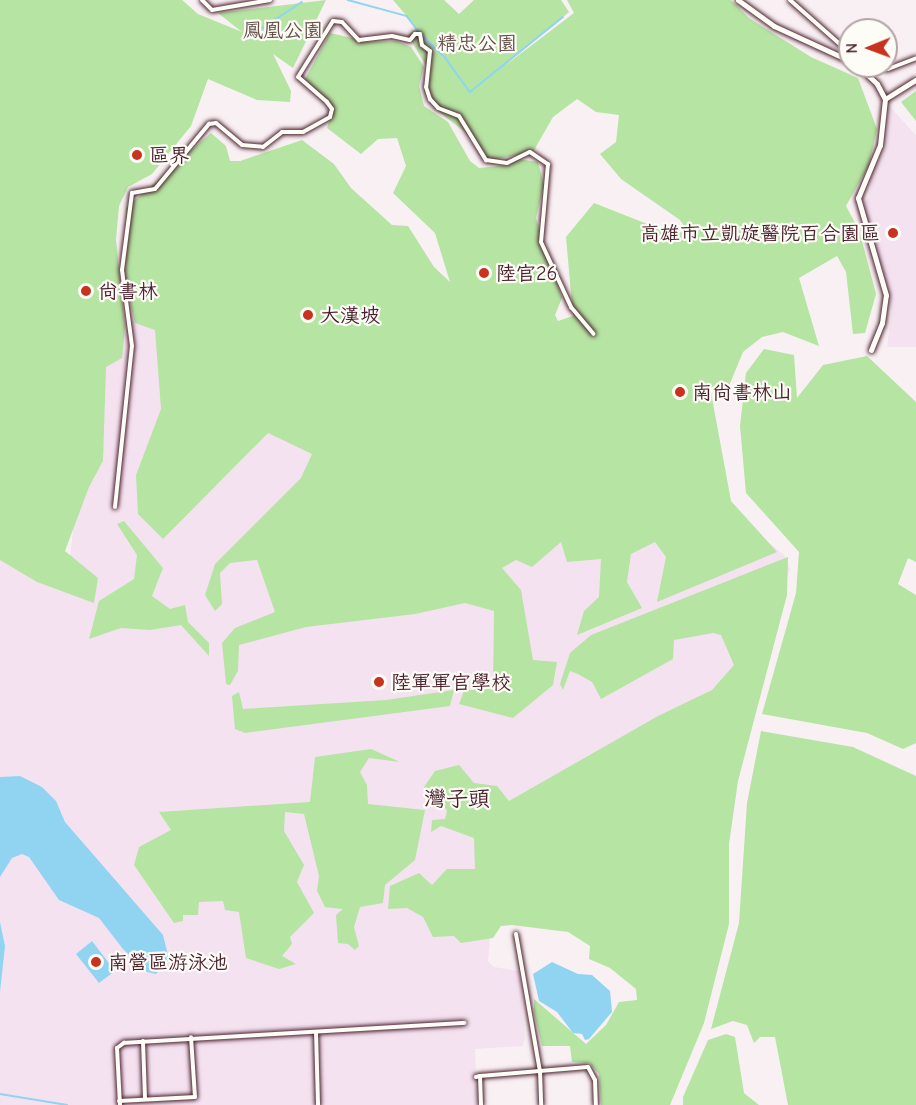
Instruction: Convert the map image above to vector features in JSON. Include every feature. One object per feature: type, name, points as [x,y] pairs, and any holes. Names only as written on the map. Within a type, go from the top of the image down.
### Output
[{"type":"street","points":[[202,0],[212,10],[270,0]]},
{"type":"street","points":[[738,0],[774,27],[838,56]]},
{"type":"street","points":[[790,0],[838,42]]},
{"type":"street","points":[[115,507],[132,346],[122,270],[132,193],[155,189],[209,124],[216,123],[242,145],[262,147],[282,132],[303,132],[330,117],[332,109],[327,102],[298,77],[333,21],[342,22],[359,40],[392,36],[410,40],[415,34],[420,34],[423,45],[430,51],[426,87],[430,99],[438,108],[459,116],[486,160],[507,163],[530,152],[548,164],[541,242],[571,307],[594,334]]},
{"type":"street","points":[[898,65],[916,58]]},
{"type":"street","points":[[871,78],[877,84],[885,99],[880,145],[858,198],[886,295],[882,323],[871,350]]},
{"type":"street","points":[[885,99],[916,80]]},
{"type":"street","points":[[516,934],[540,1071],[541,1105]]},
{"type":"street","points":[[191,1037],[195,1097],[145,1099],[120,1103],[117,1048],[124,1043],[191,1037],[464,1023]]},
{"type":"street","points":[[316,1032],[318,1105]]},
{"type":"street","points":[[143,1041],[145,1099]]},
{"type":"street","points":[[482,1105],[478,1077],[588,1067],[596,1080],[596,1105]]},
{"type":"shaded area","name":"高雄市立凱旋醫院百合園區","points":[[889,106],[916,135],[916,347],[887,347],[892,311],[885,277],[862,206],[869,196],[871,182],[868,181],[887,146]]},
{"type":"shaded area","name":"陸軍軍官學校","points":[[158,289],[701,463],[749,526],[784,555],[790,569],[765,654],[491,928],[488,961],[494,967],[519,971],[525,1037],[523,1046],[475,1049],[477,1105],[0,1105],[0,546],[69,564],[102,297]]},
{"type":"green space","name":"鳳凰公園","points":[[0,0],[182,0],[198,14],[242,32],[218,13],[326,0],[293,68],[273,54],[291,91],[290,102],[257,100],[208,79],[191,126],[152,174],[128,187],[119,206],[116,240],[125,327],[122,358],[106,367],[103,461],[89,487],[65,551],[98,578],[94,603],[37,582],[0,560]]},
{"type":"green space","name":"精忠公園","points":[[393,0],[444,0],[459,14],[474,0],[561,0],[569,12],[503,67],[574,13],[567,0],[731,0],[749,18],[811,57],[838,69],[838,78],[858,78],[877,129],[869,165],[846,206],[859,230],[876,294],[865,333],[853,334],[846,272],[837,256],[799,278],[819,346],[783,332],[762,337],[743,352],[729,386],[710,387],[731,501],[777,552],[657,602],[666,557],[655,542],[631,554],[627,582],[642,608],[577,635],[584,611],[599,597],[601,559],[567,562],[561,542],[532,567],[516,560],[502,568],[521,590],[533,660],[557,662],[553,685],[513,718],[459,704],[464,691],[493,687],[494,611],[465,603],[415,614],[306,627],[239,645],[238,671],[230,685],[226,684],[222,643],[235,628],[275,612],[257,560],[230,563],[220,573],[222,604],[215,611],[205,595],[215,564],[301,478],[312,454],[268,433],[163,539],[138,514],[136,475],[161,409],[155,330],[135,323],[125,282],[126,208],[211,133],[226,146],[230,161],[240,161],[302,140],[334,164],[351,188],[392,225],[408,226],[434,267],[450,282],[435,233],[393,193],[406,166],[397,138],[378,139],[361,154],[327,128],[333,108],[305,79],[330,33],[370,42],[396,41],[411,47],[424,67],[419,86],[424,106],[448,122],[470,161],[479,168],[510,165],[518,159],[538,162],[544,185],[536,218],[562,298],[555,315],[558,321],[573,316],[566,237],[594,203],[665,231],[689,233],[680,220],[621,179],[600,154],[616,142],[619,115],[596,112],[577,99],[553,117],[533,152],[490,160],[464,131],[435,109],[424,92],[428,69],[408,35],[417,28]]},
{"type":"green space","points":[[916,91],[916,121],[901,102]]},
{"type":"green space","points":[[764,349],[794,355],[797,398],[823,365],[867,356],[916,402],[916,562],[908,558],[898,584],[916,595],[916,743],[903,749],[867,733],[762,714],[796,593],[799,552],[746,493],[740,426],[746,373]]},
{"type":"green space","points":[[124,521],[163,568],[152,596],[170,609],[185,605],[188,622],[209,643],[209,656],[181,625],[150,630],[121,628],[89,639],[99,601],[134,579],[137,555],[117,524]]},
{"type":"green space","points":[[788,557],[787,595],[738,781],[729,844],[729,924],[704,1023],[670,1105],[601,1105],[599,1074],[589,1063],[572,1062],[570,1046],[542,1046],[534,1012],[534,999],[586,1044],[606,1025],[619,1002],[637,1000],[636,989],[610,968],[589,959],[590,946],[568,932],[512,925],[501,926],[493,938],[461,943],[454,936],[433,937],[423,917],[407,908],[388,909],[390,886],[419,873],[432,885],[447,869],[475,869],[474,838],[441,826],[431,832],[432,820],[445,819],[447,811],[442,802],[430,798],[424,787],[435,771],[459,765],[474,783],[497,786],[509,801],[658,716],[712,690],[734,665],[721,635],[713,633],[674,640],[673,659],[601,699],[592,682],[570,671],[563,690],[560,684],[570,653],[591,635]]},
{"type":"green space","points":[[454,690],[450,706],[245,733],[235,729],[232,696],[239,692],[243,709],[386,700]]},
{"type":"green space","points":[[761,731],[853,747],[916,776],[916,1105],[788,1105],[775,1037],[760,1037],[754,1043],[747,1025],[733,1021],[711,1029],[739,923],[747,803]]},
{"type":"green space","points":[[371,749],[400,762],[369,758],[360,772],[367,785],[368,804],[425,810],[415,860],[385,885],[383,903],[360,907],[354,927],[359,946],[355,950],[348,944],[338,943],[336,915],[343,909],[325,907],[317,891],[319,876],[304,814],[285,812],[284,831],[304,865],[297,882],[314,913],[290,937],[292,944],[282,956],[296,964],[279,969],[246,958],[239,912],[225,910],[223,901],[199,902],[198,915],[183,915],[183,921],[174,923],[134,865],[139,847],[171,830],[159,812],[310,802],[315,757]]},
{"type":"green space","points":[[726,1034],[735,1037],[744,1093],[759,1105],[683,1105],[683,1097],[708,1040]]},
{"type":"water","points":[[20,776],[42,787],[56,801],[65,822],[163,935],[169,959],[156,974],[147,972],[123,949],[99,918],[59,900],[29,857],[22,854],[12,858],[0,877],[0,777]]},
{"type":"water","points":[[0,922],[5,946],[0,992]]},
{"type":"water","name":"南營區游泳池","points":[[92,941],[115,971],[99,983],[76,954]]},
{"type":"water","points":[[552,962],[578,974],[592,975],[610,991],[612,1012],[589,1039],[585,1040],[582,1034],[573,1033],[557,1012],[539,1001],[533,974]]},
{"type":"waterway","points":[[348,0],[407,16],[419,32]]},
{"type":"waterway","points":[[244,40],[302,2]]},
{"type":"waterway","points":[[423,36],[445,57],[470,92],[563,17]]},
{"type":"waterway","points":[[0,1094],[67,1105]]},
{"type":"place","name":"區界","points":[[137,155]]},
{"type":"place","name":"高雄市立凱旋醫院百合園區","points":[[893,233]]},
{"type":"place","name":"陸官26","points":[[484,273]]},
{"type":"place","name":"尚書林","points":[[86,291]]},
{"type":"place","name":"大漢坡","points":[[308,315]]},
{"type":"place","name":"南尚書林山","points":[[680,392]]},
{"type":"place","name":"陸軍軍官學校","points":[[379,682]]},
{"type":"place","name":"南營區游泳池","points":[[96,962]]},
{"type":"district","name":"灣子頭","points":[[457,800]]}]
